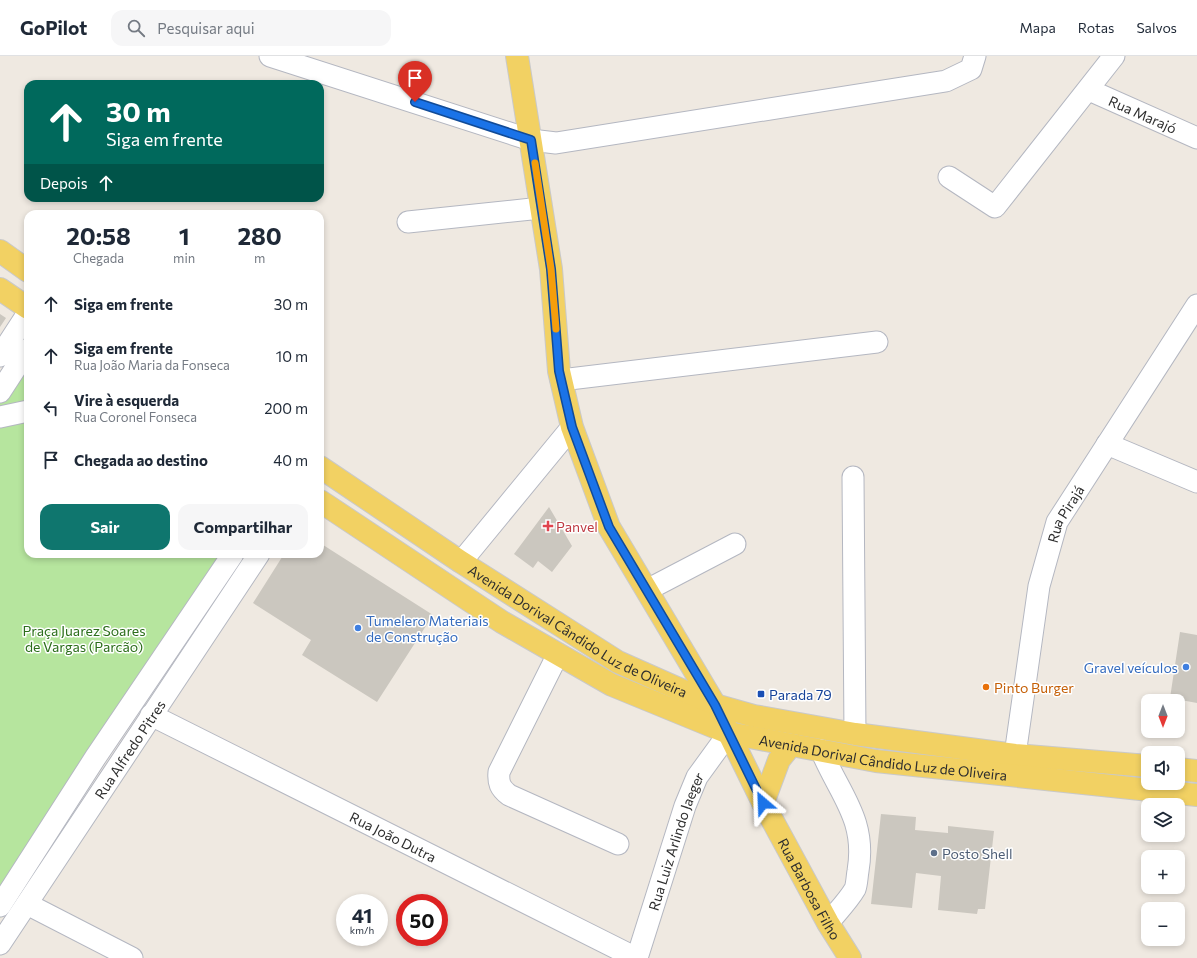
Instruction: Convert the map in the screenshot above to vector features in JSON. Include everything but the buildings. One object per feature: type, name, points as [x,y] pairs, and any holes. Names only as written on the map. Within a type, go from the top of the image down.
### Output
[{"type":"main road","name":"Rua Barbosa Filho","points":[[517,56],[551,269],[561,380],[572,427],[609,527],[715,705],[763,803],[828,923],[850,958]]},
{"type":"main road","points":[[0,252],[24,268]]},
{"type":"main road","points":[[0,289],[24,305]]},
{"type":"main road","name":"Avenida Dorival Cândido Luz de Oliveira","points":[[324,470],[461,562],[618,662],[715,705],[754,716],[855,734],[1015,755],[1141,765]]},
{"type":"main road","name":"Avenida Dorival Cândido Luz de Oliveira","points":[[324,504],[502,622],[612,685],[729,733],[876,761],[1197,795]]},
{"type":"main road","points":[[763,803],[779,760],[791,745]]},
{"type":"main road","points":[[1185,769],[1197,770]]},
{"type":"street","points":[[270,56],[531,140],[556,143],[946,81],[971,70],[975,56]]},
{"type":"street","points":[[949,177],[995,207],[1089,90],[1114,56]]},
{"type":"street","name":"Rua Marajó","points":[[1089,90],[1197,138]]},
{"type":"street","points":[[408,222],[541,208]]},
{"type":"street","name":"Rua Pirajá","points":[[1015,755],[1039,586],[1057,522],[1197,305]]},
{"type":"street","points":[[0,356],[24,339]]},
{"type":"street","points":[[0,392],[24,342]]},
{"type":"street","points":[[561,380],[878,342]]},
{"type":"street","points":[[0,417],[24,412]]},
{"type":"street","points":[[461,562],[572,427]]},
{"type":"street","points":[[1107,444],[1197,482]]},
{"type":"street","points":[[853,477],[855,734]]},
{"type":"street","points":[[646,590],[735,544]]},
{"type":"street","points":[[0,906],[95,758],[230,558]]},
{"type":"street","name":"Rua Alfredo Pitres","points":[[0,944],[256,558]]},
{"type":"street","points":[[558,654],[499,772],[498,780],[501,789],[509,795],[618,844]]},
{"type":"street","name":"Rua João Dutra","points":[[151,715],[636,958]]},
{"type":"street","name":"Rua Luiz Arlindo Jaeger","points":[[636,958],[685,806],[697,777],[729,733]]},
{"type":"street","points":[[821,750],[831,775],[849,803],[856,823],[861,853],[855,888],[828,923]]},
{"type":"street","points":[[27,904],[132,958]]},
{"type":"green space","name":"Praça Juarez Soares de Vargas (Parcão)","points":[[24,343],[24,558],[238,558],[0,918],[0,382]]},
{"type":"slow traffic","points":[[535,163],[551,269],[556,329]]},
{"type":"place","name":"Panvel","points":[[548,526]]},
{"type":"place","name":"Tumelero Materiais de Construção","points":[[358,628]]},
{"type":"place","name":"Gravel veículos","points":[[1186,667]]},
{"type":"place","name":"Pinto Burger","points":[[986,687]]},
{"type":"place","name":"Parada 79","points":[[761,694]]},
{"type":"place","name":"Posto Shell","points":[[934,853]]},
{"type":"route","points":[[415,102],[531,140],[551,269],[559,371],[572,427],[609,527],[715,705],[763,803]]}]
